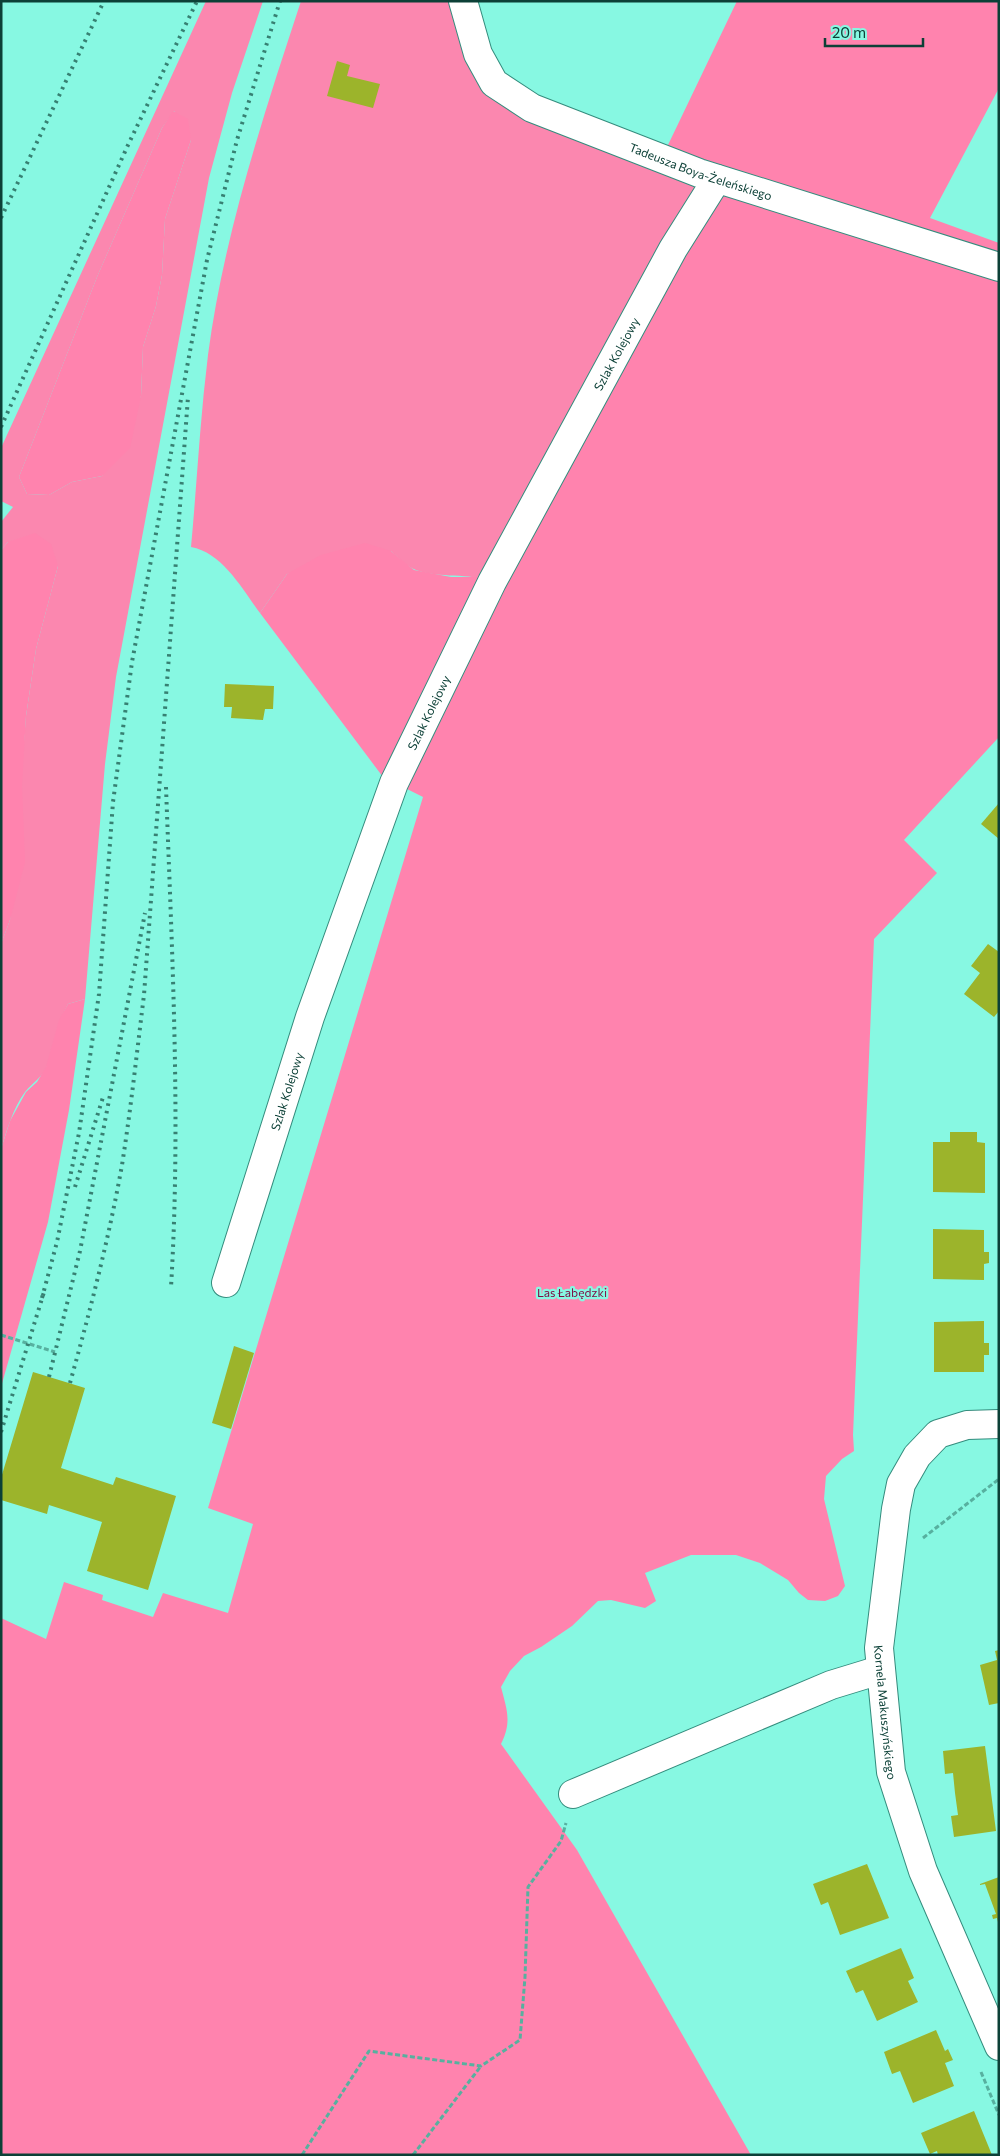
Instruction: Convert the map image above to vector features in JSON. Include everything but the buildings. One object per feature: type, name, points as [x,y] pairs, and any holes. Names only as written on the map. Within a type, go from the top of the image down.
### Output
[{"type":"street","name":"Tadeusza Boya-Żeleńskiego","points":[[463,1],[478,54],[494,83],[532,108],[717,179],[999,267]]},
{"type":"street","name":"Szlak Kolejowy","points":[[226,1283],[310,1017],[394,783],[492,582],[673,249],[717,179]]},
{"type":"street","name":"Kornela Makuszyńskiego","points":[[999,1424],[967,1425],[938,1434],[917,1456],[902,1484],[895,1518],[879,1648],[891,1772],[923,1871],[999,2046]]},
{"type":"street","points":[[574,1794],[831,1685],[880,1670]]},
{"type":"path","points":[[1,1335],[55,1352]]},
{"type":"path","points":[[921,1540],[999,1478]]},
{"type":"path","points":[[413,2155],[481,2066],[520,2040],[525,1977],[528,1887],[561,1841],[574,1794]]},
{"type":"path","points":[[302,2155],[369,2051],[481,2066]]},
{"type":"path","points":[[981,2073],[999,2115]]},
{"type":"shaded area","points":[[206,1],[263,1],[232,93],[209,178],[116,677],[105,764],[85,999],[68,1004],[61,1019],[47,1066],[40,1077],[25,1092],[17,1105],[1,1149],[1,944],[10,920],[26,716],[36,649],[58,566],[8,542],[1,550],[1,522],[13,507],[1,501],[1,448]],"holes":[[[174,111],[191,140],[165,219],[162,275],[156,306],[143,347],[141,396],[102,476],[72,482],[49,495],[27,494],[19,477],[97,277],[162,128]]]},
{"type":"shaded area","points":[[301,1],[466,1],[485,69],[705,189],[492,582],[474,577],[425,573],[413,569],[391,551],[287,574],[260,613],[239,583],[222,564],[213,556],[191,547],[208,355],[224,265],[246,176]]},
{"type":"green space","name":"Las Łabędzki","points":[[737,1],[999,1],[999,88],[930,218],[999,243],[999,737],[904,840],[937,873],[874,939],[853,1435],[854,1451],[842,1459],[826,1476],[824,1499],[845,1586],[838,1596],[825,1601],[808,1600],[788,1580],[760,1563],[736,1555],[691,1555],[645,1573],[656,1601],[645,1608],[611,1600],[598,1601],[572,1626],[524,1656],[510,1671],[501,1687],[507,1709],[507,1722],[501,1744],[577,1850],[751,2155],[1,2155],[1,1618],[46,1639],[64,1582],[103,1595],[102,1600],[153,1617],[163,1593],[228,1613],[253,1524],[208,1508],[423,797],[383,777],[260,613],[287,574],[321,555],[365,543],[391,551],[414,570],[451,577],[479,577],[492,582],[705,190],[656,170]]},
{"type":"green space","points":[[173,111],[188,119],[191,140],[165,219],[162,275],[156,306],[143,347],[141,396],[130,448],[102,476],[72,482],[49,495],[27,494],[19,477],[97,277],[162,128]]},
{"type":"green space","points":[[35,533],[51,544],[58,566],[36,649],[26,716],[22,786],[25,862],[10,920],[1,944],[1,550],[8,542]]},
{"type":"green space","points":[[85,999],[69,1110],[48,1222],[1,1387],[1,1149],[10,1121],[26,1092],[37,1082],[46,1067],[59,1020],[68,1004]]},
{"type":"railway","points":[[1,218],[104,1]]},
{"type":"railway","points":[[1,427],[128,145],[197,1]]},
{"type":"railway","points":[[42,1298],[57,1242],[79,1133],[99,994],[113,802],[132,662],[207,260],[237,140],[280,1]]},
{"type":"railway","points":[[70,1383],[99,1274],[117,1192],[144,995],[188,397]]},
{"type":"railway","points":[[166,787],[173,975],[175,1100],[174,1225],[171,1287]]},
{"type":"railway","points":[[49,1377],[80,1251],[145,913]]},
{"type":"railway","points":[[75,1187],[104,1094]]},
{"type":"railway","points":[[1,1432],[44,1292]]}]
